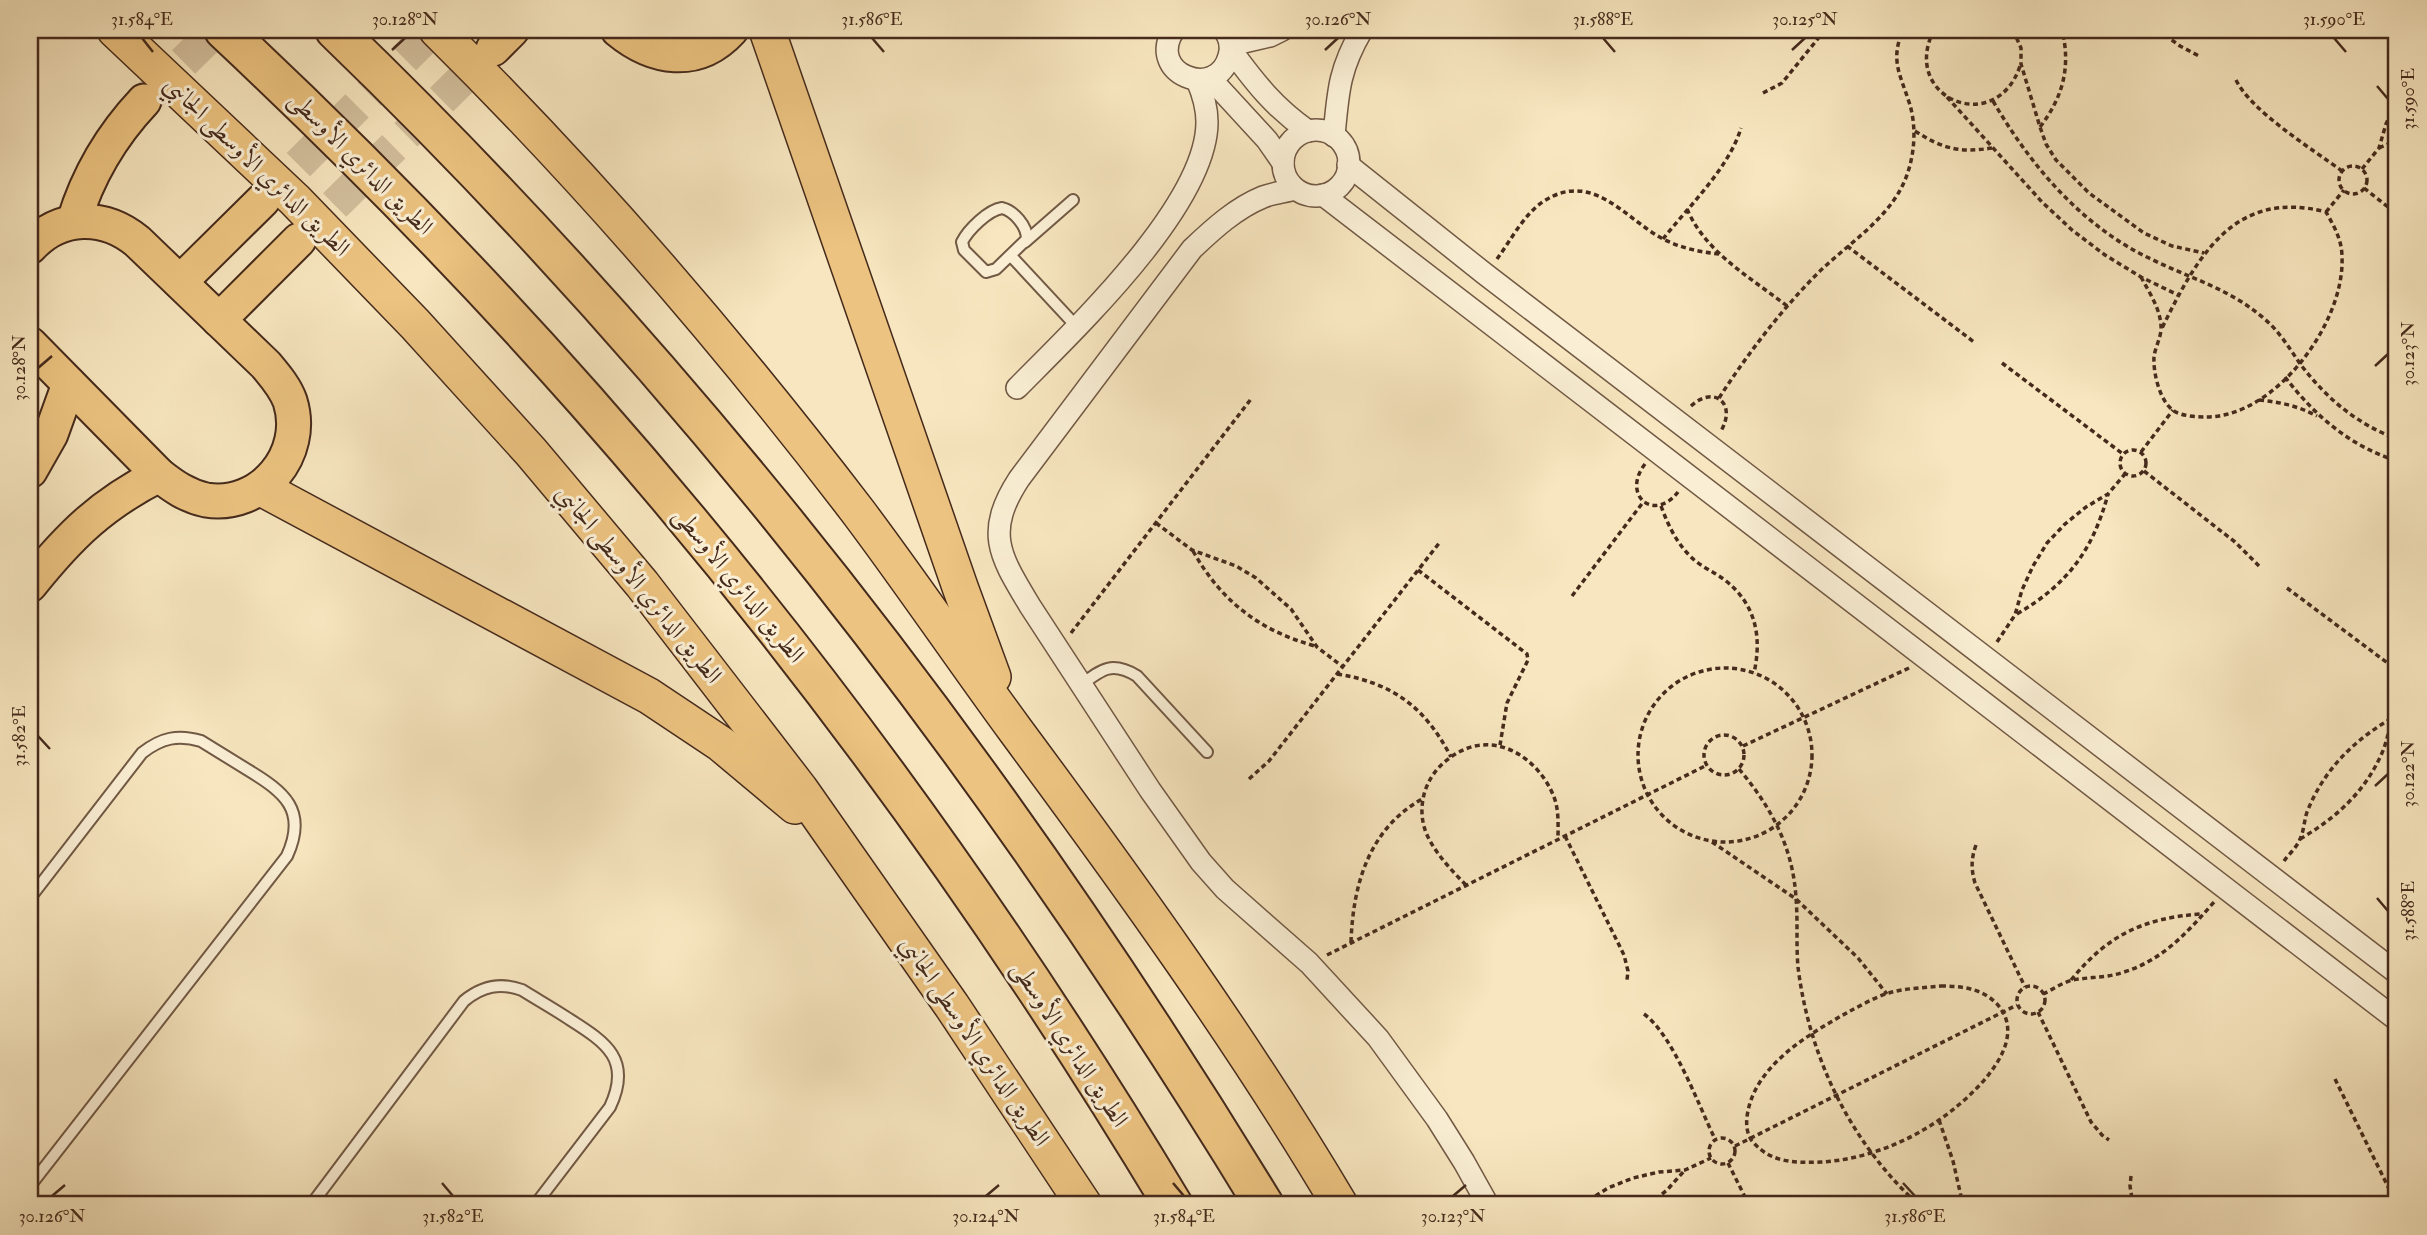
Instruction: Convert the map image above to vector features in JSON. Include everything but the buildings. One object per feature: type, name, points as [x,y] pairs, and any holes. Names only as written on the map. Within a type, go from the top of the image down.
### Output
[{"type":"highway","name":"الطريق الدائري الأوسطى الجانبي","points":[[115,30],[233,140],[355,262],[531,452],[696,652],[800,789],[952,1006],[1084,1205]]},
{"type":"highway","name":"الطريق الدائري الأوسطى","points":[[224,30],[347,148],[477,281],[594,410],[746,592],[860,739],[964,885],[1065,1034],[1173,1205]]},
{"type":"highway","points":[[335,30],[463,157],[575,276],[700,418],[812,554],[920,693],[1070,904],[1178,1066],[1265,1205]]},
{"type":"highway","points":[[437,30],[574,173],[741,364],[859,514],[1178,954],[1340,1205]]},
{"type":"highway","points":[[767,30],[960,587],[988,665],[1017,731]]},
{"type":"highway","points":[[261,488],[649,696],[721,744],[755,771],[796,807],[849,861]]},
{"type":"main road","points":[[618,30],[651,51],[679,55],[706,49],[719,42],[731,30]]},
{"type":"main road","points":[[74,222],[96,165],[118,131],[144,101]]},
{"type":"main road","points":[[180,282],[263,200]]},
{"type":"main road","points":[[30,247],[48,231],[74,222],[101,222],[127,233],[266,365],[284,388],[294,428],[288,455],[281,468],[261,488],[236,499],[208,500],[181,491],[159,475],[30,344]]},
{"type":"main road","points":[[219,320],[299,240]]},
{"type":"main road","points":[[30,471],[51,434],[69,384]]},
{"type":"main road","points":[[30,585],[60,548],[96,514],[137,486],[159,475]]},
{"type":"street","points":[[1154,30],[1176,70],[1186,77],[1204,79],[1220,72],[1228,62],[1228,42]]},
{"type":"street","points":[[1166,50],[1174,30]]},
{"type":"street","points":[[1228,42],[1269,36],[1282,30]]},
{"type":"street","points":[[1334,136],[1340,80],[1350,51],[1362,30]]},
{"type":"street","points":[[1228,42],[1268,99],[1308,131]]},
{"type":"street","points":[[1204,79],[1267,140],[1283,163]]},
{"type":"street","points":[[1017,388],[1077,327],[1133,263],[1183,195],[1203,148],[1207,123],[1204,79]]},
{"type":"street","points":[[1317,130],[1334,136],[1347,153],[1348,165],[1341,184],[1332,191],[1313,196],[1295,189],[1286,178],[1283,163],[1284,152],[1290,143],[1298,135],[1308,131],[1317,130]]},
{"type":"street","points":[[1348,165],[1485,274],[2397,973]]},
{"type":"street","points":[[1295,189],[1264,197],[1238,211],[1214,228],[1192,249],[1006,499],[999,522],[999,547],[1007,568],[1058,650],[1163,810],[1201,862],[1225,889],[1309,963],[1345,1000],[1409,1079],[1464,1162],[1488,1205]]},
{"type":"street","points":[[1322,195],[2397,1020]]},
{"type":"street","points":[[2213,879],[2236,849]]},
{"type":"lane","points":[[1025,243],[1025,228],[1010,211],[1002,208],[993,209],[962,242],[964,250],[986,272],[993,271],[1011,256],[1073,200]]},
{"type":"lane","points":[[1011,256],[1077,327]]},
{"type":"lane","points":[[1081,685],[1101,670],[1113,667],[1126,669],[1137,676],[1207,752]]},
{"type":"lane","points":[[30,898],[142,753],[164,739],[189,737],[201,741],[275,786],[292,811],[295,826],[293,842],[287,856],[30,1186]]},
{"type":"lane","points":[[311,1205],[464,1001],[485,987],[498,985],[522,990],[598,1037],[609,1049],[616,1063],[617,1093],[610,1107],[535,1205]]},
{"type":"path","points":[[1763,93],[1773,89],[1790,75],[1825,30]]},
{"type":"path","points":[[1719,398],[1787,306],[1875,221],[1905,180],[1913,156],[1914,131],[1909,101],[1900,80],[1897,56],[1903,30]]},
{"type":"path","points":[[1934,30],[1928,41],[1925,57],[1928,73],[1936,87],[1992,148],[2072,230],[2105,255],[2178,295]]},
{"type":"path","points":[[2013,30],[2021,48],[2021,64],[2040,127],[2056,160],[2089,193],[2153,238],[2172,246],[2204,253]]},
{"type":"path","points":[[2040,127],[2062,92],[2066,60],[2062,30]]},
{"type":"path","points":[[2158,30],[2199,56]]},
{"type":"path","points":[[1947,97],[1962,103],[1978,104],[1993,100],[2006,92],[2016,79],[2021,64]]},
{"type":"path","points":[[2236,79],[2241,91],[2254,105],[2342,172]]},
{"type":"path","points":[[1993,100],[2043,176],[2075,208],[2111,236],[2150,259],[2243,301],[2265,319],[2284,340],[2322,391],[2348,414],[2397,439]]},
{"type":"path","points":[[2361,169],[2379,148],[2397,100]]},
{"type":"path","points":[[1663,239],[1725,160],[1741,128]]},
{"type":"path","points":[[1914,131],[1931,142],[1950,149],[1971,151],[1992,148]]},
{"type":"path","points":[[2379,148],[2397,140]]},
{"type":"path","points":[[2351,166],[2361,169],[2366,178],[2364,188],[2354,193],[2344,190],[2339,181],[2342,172],[2351,166]]},
{"type":"path","points":[[2364,188],[2397,214]]},
{"type":"path","points":[[2326,212],[2344,190]]},
{"type":"path","points":[[1485,274],[1529,216],[1544,201],[1564,193],[1585,191],[1606,198],[1663,239],[1700,252],[1719,254]]},
{"type":"path","points":[[2293,206],[2326,212],[2337,232],[2343,255],[2341,279],[2319,338],[2300,363],[2259,400],[2241,411],[2218,417],[2195,417],[2173,410],[2162,394],[2156,377],[2154,358],[2162,328],[2188,275],[2204,253],[2240,220],[2260,211],[2293,206]]},
{"type":"path","points":[[1687,209],[1706,242],[1787,306]]},
{"type":"path","points":[[1847,246],[1974,342]]},
{"type":"path","points":[[2141,277],[2157,310],[2162,328]]},
{"type":"path","points":[[2002,363],[2123,454]]},
{"type":"path","points":[[2285,377],[2321,418]]},
{"type":"path","points":[[1676,420],[1701,398],[1719,398],[1725,404],[1728,419],[1712,448]]},
{"type":"path","points":[[1058,650],[1251,399]]},
{"type":"path","points":[[2259,400],[2302,408],[2363,447],[2397,461]]},
{"type":"path","points":[[2141,452],[2173,410]]},
{"type":"path","points":[[2135,450],[2141,452],[2147,464],[2144,471],[2132,477],[2124,474],[2119,464],[2123,454],[2135,450]]},
{"type":"path","points":[[1655,452],[1637,478],[1638,495],[1644,501],[1661,506],[1669,503],[1689,478]]},
{"type":"path","points":[[2144,471],[2235,542],[2259,566]]},
{"type":"path","points":[[1986,657],[2015,615],[2022,590],[2047,544],[2085,507],[2108,494],[2124,474]]},
{"type":"path","points":[[2015,615],[2038,602],[2076,565],[2091,543],[2108,494]]},
{"type":"path","points":[[1572,596],[1644,501]]},
{"type":"path","points":[[1661,506],[1668,525],[1691,557],[1724,579],[1740,594],[1751,611],[1758,632],[1759,653],[1754,673]]},
{"type":"path","points":[[1156,523],[1192,550],[1225,561],[1256,578],[1291,608],[1317,647],[1343,667]]},
{"type":"path","points":[[1249,779],[1269,761],[1440,542]]},
{"type":"path","points":[[1192,550],[1218,589],[1234,606],[1273,632],[1317,647]]},
{"type":"path","points":[[1418,570],[1527,654],[1526,666],[1507,704],[1500,745]]},
{"type":"path","points":[[2287,588],[2397,670]]},
{"type":"path","points":[[1743,746],[1926,660]]},
{"type":"path","points":[[1732,668],[1754,673],[1774,683],[1791,699],[1804,718],[1812,744],[1811,771],[1802,796],[1785,818],[1763,833],[1737,842],[1710,841],[1685,833],[1663,817],[1647,794],[1640,773],[1638,750],[1642,728],[1653,707],[1668,690],[1687,677],[1709,670],[1732,668]]},
{"type":"path","points":[[1337,674],[1361,678],[1405,699],[1424,715],[1439,734],[1451,757]]},
{"type":"path","points":[[2300,839],[2323,826],[2344,809],[2362,789],[2387,743],[2397,712]]},
{"type":"path","points":[[2273,877],[2300,839],[2307,813],[2332,767],[2350,747],[2371,730],[2394,717]]},
{"type":"path","points":[[1716,736],[1732,736],[1743,746],[1743,762],[1739,769],[1725,775],[1717,774],[1707,765],[1705,748],[1716,736]]},
{"type":"path","points":[[1466,885],[1429,839],[1423,826],[1422,799],[1437,768],[1465,749],[1482,744],[1500,745],[1517,752],[1533,764],[1546,780],[1555,799],[1559,819],[1558,839]]},
{"type":"path","points":[[1309,963],[1707,765]]},
{"type":"path","points":[[1739,769],[1777,823],[1794,873],[1798,967],[1812,1034],[1836,1096],[1871,1151],[1919,1205]]},
{"type":"path","points":[[1351,942],[1357,891],[1371,855],[1385,829],[1396,817],[1422,799]]},
{"type":"path","points":[[1565,836],[1624,955],[1628,980]]},
{"type":"path","points":[[1710,841],[1796,899],[1836,935],[1887,993]]},
{"type":"path","points":[[1976,845],[1972,858],[1975,883],[2025,987]]},
{"type":"path","points":[[2043,994],[2071,980],[2100,948],[2128,931],[2158,919],[2203,914],[2187,933],[2145,964],[2097,979],[2071,980]]},
{"type":"path","points":[[1959,986],[1984,995],[2005,1012],[2008,1032],[2004,1050],[1992,1071],[1976,1089],[1939,1120],[1895,1144],[1828,1161],[1790,1163],[1768,1155],[1750,1139],[1746,1123],[1748,1105],[1771,1068],[1790,1049],[1812,1034],[1887,993],[1959,986]]},
{"type":"path","points":[[2025,987],[2036,987],[2043,994],[2045,1001],[2038,1012],[2026,1013],[2017,1005],[2017,995],[2025,987]]},
{"type":"path","points":[[1735,1146],[2017,1005]]},
{"type":"path","points":[[2038,1012],[2091,1122],[2109,1140]]},
{"type":"path","points":[[1644,1014],[1666,1036],[1715,1139]]},
{"type":"path","points":[[2335,1079],[2397,1205]]},
{"type":"path","points":[[1939,1120],[1953,1161],[1962,1205]]},
{"type":"path","points":[[1715,1139],[1727,1138],[1735,1146],[1736,1153],[1728,1163]]},
{"type":"path","points":[[1715,1139],[1709,1148],[1710,1158],[1715,1163],[1728,1163]]},
{"type":"path","points":[[1581,1205],[1608,1188],[1633,1178],[1685,1170],[1710,1158]]},
{"type":"path","points":[[1728,1163],[1749,1205]]},
{"type":"path","points":[[1648,1205],[1667,1190],[1685,1170]]},
{"type":"path","points":[[2131,1176],[2133,1205]]},
{"type":"tunnel","points":[[148,97],[216,30]]},
{"type":"tunnel","points":[[263,200],[433,30]]},
{"type":"tunnel","points":[[299,240],[493,49]]}]
